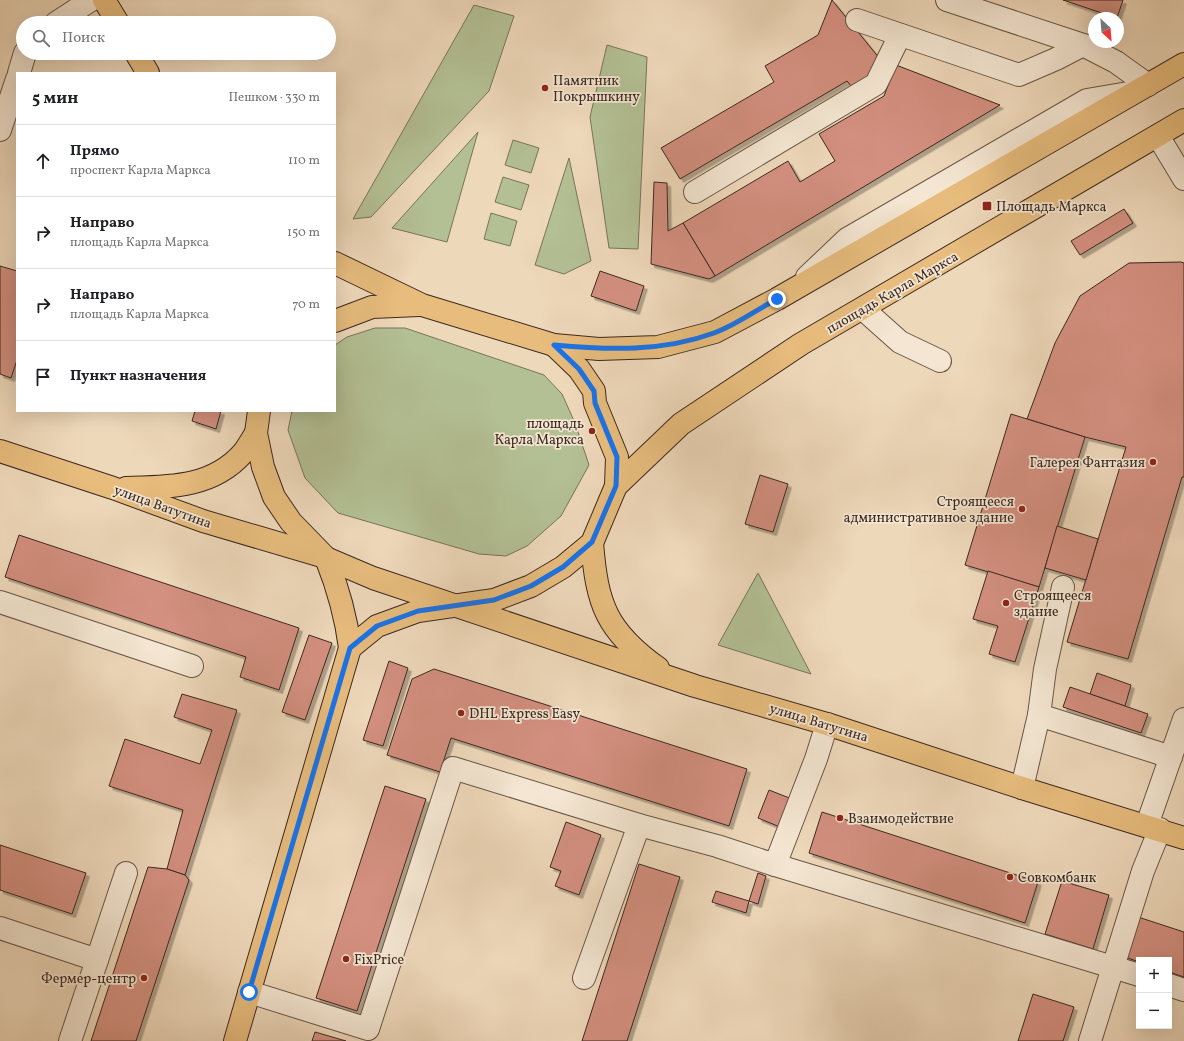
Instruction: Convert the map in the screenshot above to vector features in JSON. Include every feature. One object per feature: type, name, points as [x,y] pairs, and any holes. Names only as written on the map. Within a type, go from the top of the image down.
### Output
[{"type":"main road","points":[[104,0],[114,16]]},
{"type":"main road","points":[[140,60],[147,72]]},
{"type":"main road","name":"площадь Карла Маркса","points":[[336,263],[422,305],[554,345],[599,349],[658,347],[715,332],[795,289],[1184,64]]},
{"type":"main road","name":"площадь Карла Маркса","points":[[616,486],[681,424],[801,344],[1184,120]]},
{"type":"main road","name":"площадь Карла Маркса","points":[[336,321],[372,307],[422,305]]},
{"type":"main road","name":"площадь Карла Маркса","points":[[350,648],[377,626],[418,611],[494,600],[531,586],[563,567],[592,542],[616,486],[617,457],[595,403],[594,391],[579,369],[554,345]]},
{"type":"main road","name":"площадь Карла Маркса","points":[[259,412],[256,433],[263,467],[274,497],[291,522],[326,558],[340,593],[350,648]]},
{"type":"main road","points":[[113,488],[174,487],[199,482],[223,470],[243,453],[256,433]]},
{"type":"main road","name":"улица Ватутина","points":[[2,456],[113,488],[203,521],[326,558]]},
{"type":"main road","points":[[592,542],[595,573],[601,602],[610,622],[623,639],[650,663],[672,678]]},
{"type":"main road","name":"площадь Карла Маркса","points":[[326,558],[373,578],[454,605]]},
{"type":"main road","name":"улица Ватутина","points":[[454,605],[672,678],[827,724],[1022,788],[1154,827],[1184,838]]},
{"type":"main road","points":[[235,1041],[350,648]]},
{"type":"lane","points":[[67,16],[91,0]]},
{"type":"lane","points":[[947,0],[1083,45],[1116,62],[1142,88]]},
{"type":"lane","points":[[857,20],[1019,75],[1083,45]]},
{"type":"lane","points":[[695,192],[876,84],[900,35]]},
{"type":"lane","points":[[19,72],[23,60]]},
{"type":"lane","points":[[0,130],[16,82]]},
{"type":"lane","points":[[1158,136],[1184,178]]},
{"type":"lane","points":[[863,309],[900,342],[940,360]]},
{"type":"lane","points":[[1022,788],[1039,715],[1045,670],[1063,587]]},
{"type":"lane","points":[[0,602],[192,666]]},
{"type":"lane","points":[[1039,715],[1171,758]]},
{"type":"lane","points":[[1090,1041],[1143,871],[1171,758],[1184,719]]},
{"type":"lane","points":[[776,865],[816,760],[827,724]]},
{"type":"lane","points":[[249,992],[368,1029],[453,768],[639,826],[717,846],[1136,974]]},
{"type":"lane","points":[[584,978],[639,826]]},
{"type":"lane","points":[[70,1041],[126,873]]},
{"type":"lane","points":[[0,928],[97,960]]},
{"type":"lane","points":[[1172,986],[1184,990]]},
{"type":"green space","points":[[474,5],[514,16],[489,91],[371,217],[353,219]]},
{"type":"green space","points":[[607,45],[647,57],[638,249],[609,248],[590,117]]},
{"type":"green space","points":[[478,132],[447,242],[392,228]]},
{"type":"green space","points":[[513,140],[539,148],[531,173],[505,165]]},
{"type":"green space","points":[[569,158],[591,261],[564,274],[535,265]]},
{"type":"green space","points":[[503,177],[529,185],[521,210],[495,202]]},
{"type":"green space","points":[[491,213],[517,221],[510,246],[484,239]]},
{"type":"green space","points":[[375,328],[405,328],[544,375],[562,394],[575,423],[589,465],[561,516],[527,546],[506,556],[479,554],[338,513],[305,478],[288,430],[292,412],[336,412],[336,344],[347,337]]},
{"type":"green space","points":[[758,573],[811,674],[718,645]]},
{"type":"building","points":[[832,0],[880,59],[871,81],[855,91],[847,81],[680,179],[661,148],[774,82],[765,66],[818,35]]},
{"type":"building","points":[[1063,0],[1123,0],[1119,12],[1099,12]]},
{"type":"building","points":[[896,65],[1000,105],[715,276],[683,223],[788,161],[800,182],[835,161],[819,134],[884,96]]},
{"type":"building","points":[[654,182],[667,183],[668,231],[683,223],[715,276],[709,279],[651,264]]},
{"type":"building","points":[[1124,209],[1133,223],[1080,255],[1071,241]]},
{"type":"building","name":"Галерея Фантазия","points":[[1129,263],[1184,263],[1184,477],[1182,477],[1128,659],[1067,642],[1126,447],[1085,437],[1027,419],[1055,343],[1080,296]]},
{"type":"building","points":[[0,266],[16,271],[16,363],[11,378],[0,374]]},
{"type":"building","points":[[600,271],[644,286],[636,311],[591,296]]},
{"type":"building","points":[[195,412],[221,412],[216,429],[192,421]]},
{"type":"building","name":"Строящееся административное здание","points":[[1011,414],[1085,437],[1039,587],[965,565]]},
{"type":"building","points":[[760,475],[788,484],[773,532],[745,524]]},
{"type":"building","points":[[1057,526],[1098,539],[1086,580],[1045,568]]},
{"type":"building","points":[[19,535],[299,628],[279,690],[240,677],[246,657],[5,577]]},
{"type":"building","name":"Строящееся здание","points":[[988,571],[1039,587],[1015,662],[989,654],[998,626],[973,619]]},
{"type":"building","points":[[309,635],[332,643],[305,720],[282,712]]},
{"type":"building","points":[[389,661],[408,668],[383,746],[363,740]]},
{"type":"building","points":[[434,669],[747,769],[729,826],[451,738],[440,772],[387,755],[412,679]]},
{"type":"building","points":[[1097,673],[1131,685],[1125,706],[1090,694]]},
{"type":"building","points":[[1070,687],[1148,714],[1141,733],[1063,707]]},
{"type":"building","points":[[182,694],[237,710],[185,875],[167,869],[183,810],[109,786],[125,739],[200,764],[212,730],[174,717]]},
{"type":"building","points":[[385,786],[426,799],[357,1011],[316,998]]},
{"type":"building","points":[[769,790],[792,799],[780,827],[758,818]]},
{"type":"building","points":[[822,812],[1038,882],[1025,923],[809,853]]},
{"type":"building","points":[[566,822],[601,835],[579,895],[555,886],[561,871],[550,867]]},
{"type":"building","points":[[0,845],[86,873],[72,914],[0,890]]},
{"type":"building","points":[[639,864],[680,877],[627,1041],[582,1041]]},
{"type":"building","points":[[148,867],[167,869],[185,875],[189,880],[136,1041],[91,1041]]},
{"type":"building","points":[[758,873],[766,876],[758,904],[749,901]]},
{"type":"building","points":[[1062,881],[1109,895],[1093,949],[1045,934]]},
{"type":"building","points":[[716,891],[749,901],[746,913],[712,902]]},
{"type":"building","points":[[1138,917],[1184,932],[1184,977],[1172,973],[1172,957],[1136,957],[1136,961],[1125,957]]},
{"type":"building","points":[[1033,994],[1074,1007],[1063,1041],[1018,1041]]},
{"type":"building","points":[[315,1032],[346,1041],[312,1041]]},
{"type":"place","name":"Памятник Покрышкину","points":[[545,88]]},
{"type":"place","name":"Площадь Маркса","points":[[987,206]]},
{"type":"place","name":"площадь Карла Маркса","points":[[592,431]]},
{"type":"place","name":"Галерея Фантазия","points":[[1153,462]]},
{"type":"place","name":"Строящееся административное здание","points":[[1022,509]]},
{"type":"place","name":"Строящееся здание","points":[[1006,603]]},
{"type":"place","name":"DHL Express Easy","points":[[461,713]]},
{"type":"place","name":"Взаимодействие","points":[[840,818]]},
{"type":"place","name":"Совкомбанк","points":[[1010,877]]},
{"type":"place","name":"FixPrice","points":[[346,959]]},
{"type":"place","name":"Фермер-центр","points":[[144,978]]},
{"type":"route","points":[[249,992],[350,648],[377,626],[418,611],[494,600],[531,586],[563,567],[592,542],[616,486],[617,457],[595,403],[594,391],[579,369],[554,345],[599,349],[658,347],[715,332],[777,299]]}]
